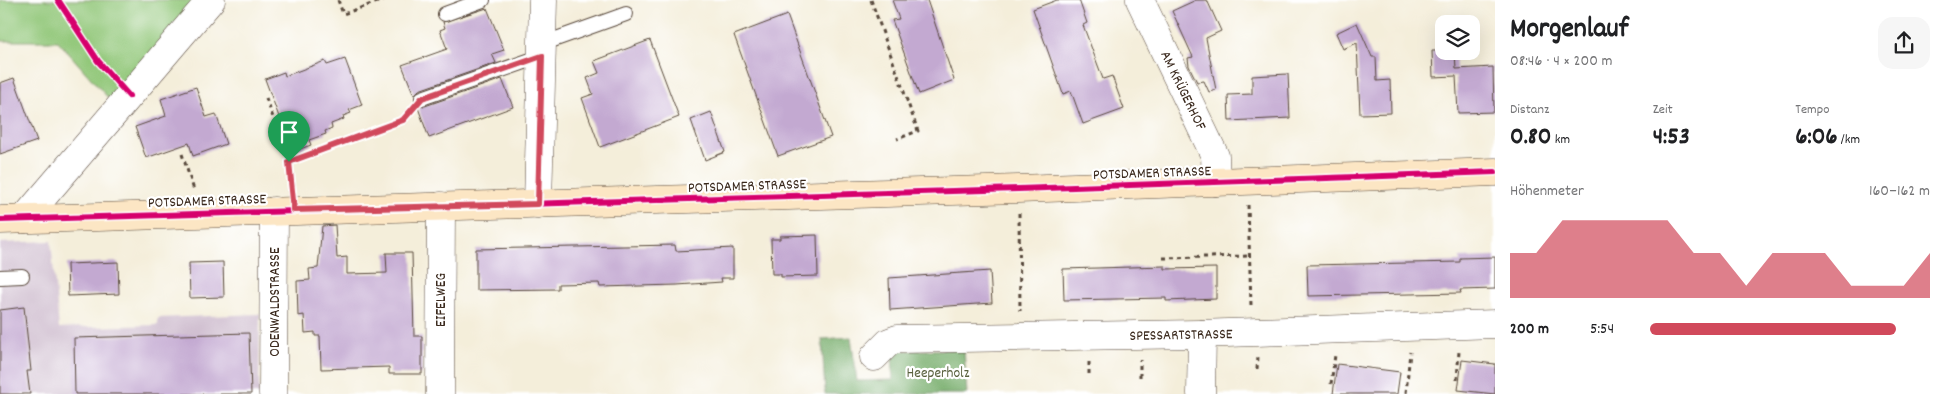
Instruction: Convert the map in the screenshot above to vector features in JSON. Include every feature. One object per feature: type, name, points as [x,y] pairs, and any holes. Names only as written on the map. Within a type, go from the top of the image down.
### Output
[{"type":"street","points":[[12,219],[210,0]]},
{"type":"street","points":[[538,204],[543,0]]},
{"type":"street","name":"AM KRÜGERHOF","points":[[1140,0],[1215,156],[1216,182]]},
{"type":"street","name":"POTSDAMER STRASSE","points":[[12,219],[1018,189],[1495,172]]},
{"type":"street","name":"EIFELWEG","points":[[440,394],[441,206]]},
{"type":"street","name":"ODENWALDSTRASSE","points":[[273,394],[284,211]]},
{"type":"street","name":"SPESSARTSTRASSE","points":[[874,357],[889,342],[897,339],[1202,334],[1495,324]]},
{"type":"street","points":[[1201,394],[1202,334]]},
{"type":"lane","points":[[445,14],[483,0]]},
{"type":"lane","points":[[422,98],[626,14]]},
{"type":"lane","points":[[0,278],[22,276]]},
{"type":"path","points":[[338,0],[343,14],[383,0]]},
{"type":"path","points":[[871,0],[918,131],[897,139]]},
{"type":"path","points":[[266,98],[289,162],[284,211]]},
{"type":"path","points":[[289,162],[403,120],[422,98]]},
{"type":"path","points":[[182,154],[194,192],[194,213]]},
{"type":"path","points":[[1018,189],[1021,337]]},
{"type":"path","points":[[1248,200],[1252,332]]},
{"type":"path","points":[[1164,258],[1250,256]]},
{"type":"path","points":[[1406,393],[1410,358],[1410,327]]},
{"type":"shaded area","points":[[51,241],[59,328],[158,325],[158,318],[260,314],[259,394],[0,394],[0,243]]},
{"type":"green space","points":[[0,0],[197,0],[110,100],[58,41],[0,41]]},
{"type":"green space","name":"Heeperholz","points":[[851,337],[857,381],[893,380],[892,351],[964,349],[967,394],[825,394],[822,339]]},
{"type":"building","points":[[892,0],[927,0],[954,80],[919,94],[892,20],[899,19]]},
{"type":"building","points":[[1057,0],[1079,0],[1087,23],[1083,25],[1103,79],[1112,76],[1124,109],[1083,124],[1071,91],[1063,94],[1033,9]]},
{"type":"building","points":[[1196,0],[1207,0],[1221,31],[1206,38],[1216,90],[1209,92],[1204,81],[1197,82],[1189,66],[1188,58],[1193,57],[1172,11]]},
{"type":"building","points":[[487,8],[504,50],[492,54],[496,63],[419,90],[414,95],[402,65],[447,49],[440,30],[445,28],[443,22]]},
{"type":"building","points":[[787,15],[831,137],[778,156],[734,35]]},
{"type":"building","points":[[1357,23],[1372,57],[1376,57],[1377,81],[1390,80],[1391,113],[1360,114],[1357,43],[1343,49],[1336,33]]},
{"type":"building","points":[[650,40],[679,117],[600,147],[582,98],[593,94],[587,78],[599,73],[594,61]]},
{"type":"building","points":[[1432,51],[1435,51],[1435,60],[1456,60],[1456,69],[1493,67],[1494,112],[1458,113],[1456,76],[1433,77]]},
{"type":"building","points":[[345,59],[362,105],[349,110],[351,113],[343,116],[344,119],[331,124],[332,128],[325,131],[326,134],[309,140],[311,145],[292,152],[265,79],[284,72],[285,76],[325,61],[327,65]]},
{"type":"building","points":[[1288,74],[1290,118],[1229,121],[1228,95],[1252,94],[1252,76]]},
{"type":"building","points":[[14,78],[37,141],[0,154],[0,83]]},
{"type":"building","points":[[502,79],[513,107],[429,138],[417,105],[425,106]]},
{"type":"building","points":[[196,87],[206,117],[216,114],[226,144],[193,156],[189,143],[146,158],[135,127],[166,116],[161,99]]},
{"type":"building","points":[[711,112],[725,152],[705,160],[691,120]]},
{"type":"building","points":[[335,225],[337,258],[347,257],[347,274],[387,273],[386,253],[412,253],[414,336],[422,336],[422,374],[389,374],[389,367],[321,369],[320,336],[315,336],[315,332],[305,333],[304,315],[298,316],[297,281],[310,280],[309,269],[318,268],[322,226]]},
{"type":"building","points":[[817,235],[818,276],[781,277],[781,274],[772,274],[771,239],[780,239],[780,236]]},
{"type":"building","points":[[675,245],[676,251],[733,248],[733,278],[721,278],[722,282],[677,285],[600,287],[599,283],[558,284],[558,289],[476,290],[476,249]]},
{"type":"building","points":[[1495,257],[1495,289],[1460,290],[1461,293],[1308,296],[1307,265],[1460,262],[1460,258]]},
{"type":"building","points":[[118,262],[119,294],[68,296],[67,264]]},
{"type":"building","points":[[223,262],[224,297],[190,298],[189,263]]},
{"type":"building","points":[[1165,266],[1165,269],[1216,268],[1216,299],[1166,301],[1166,298],[1064,300],[1063,269]]},
{"type":"building","points":[[990,271],[992,303],[890,310],[889,278]]},
{"type":"building","points":[[24,307],[31,371],[27,371],[30,394],[0,394],[0,310]]},
{"type":"building","points":[[249,333],[251,394],[75,394],[74,338]]},
{"type":"building","points":[[1462,360],[1495,364],[1495,394],[1458,390]]},
{"type":"building","points":[[1337,364],[1400,372],[1397,394],[1333,394]]},
{"type":"cycle path","points":[[58,0],[98,61],[129,96]]},
{"type":"cycle path","points":[[0,220],[1018,189],[1495,172]]},
{"type":"route","points":[[542,56],[538,204],[294,210],[294,189],[289,162],[403,120],[422,98],[542,56]]}]
